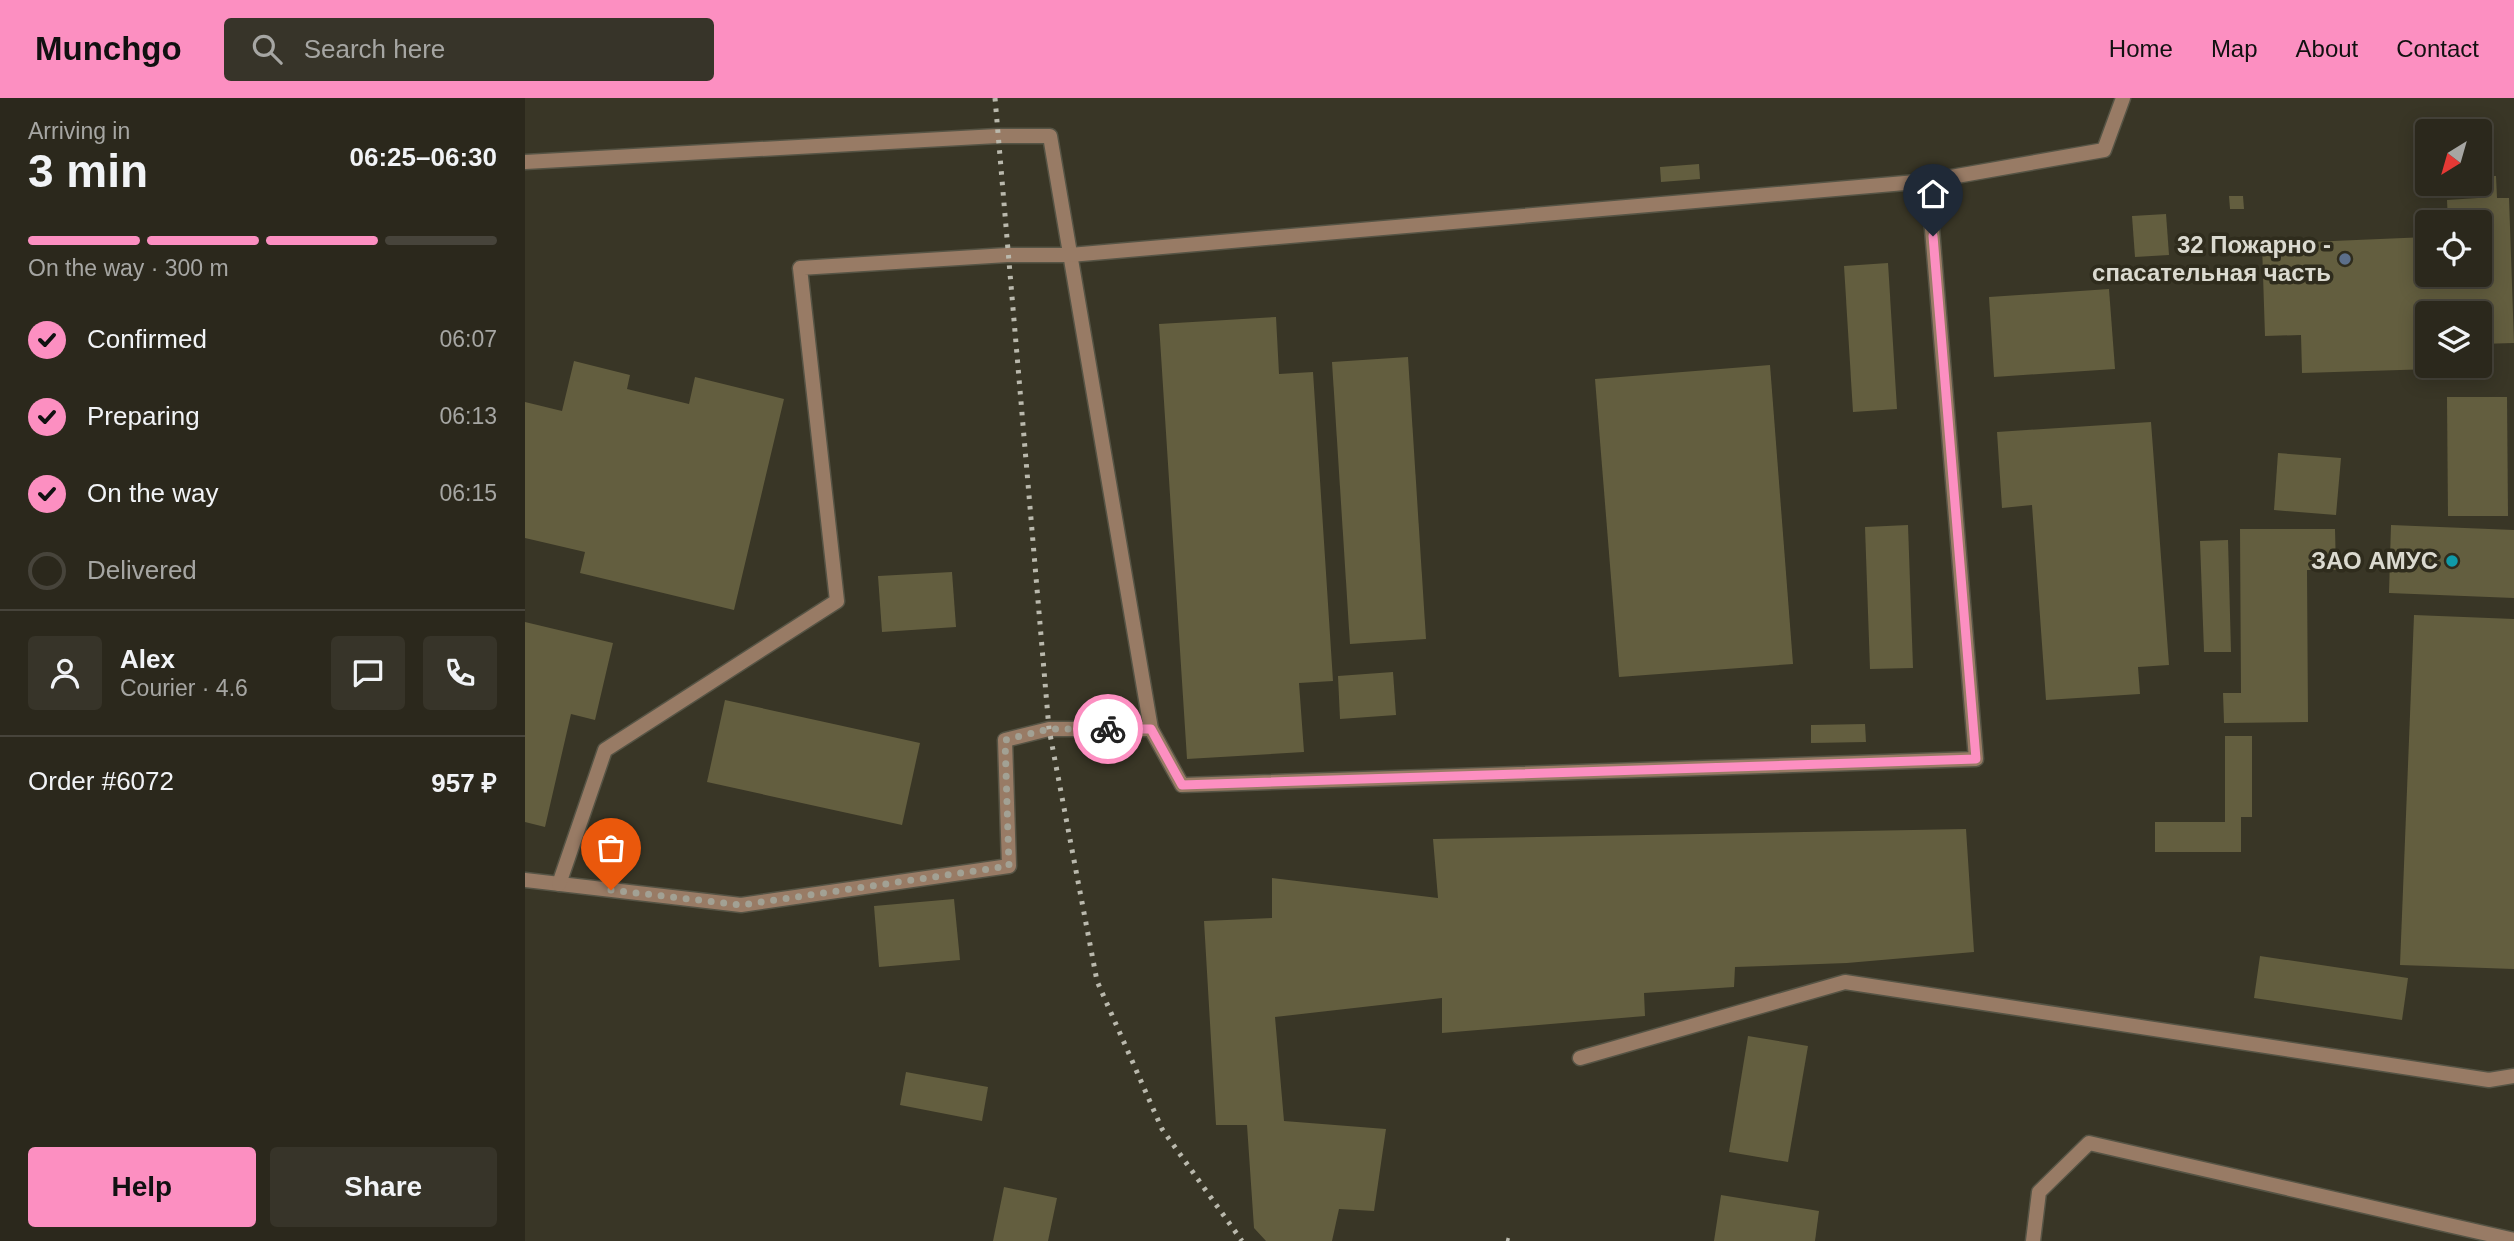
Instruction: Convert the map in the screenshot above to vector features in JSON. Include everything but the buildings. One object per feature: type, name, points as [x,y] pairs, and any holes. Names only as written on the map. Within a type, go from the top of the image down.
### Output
[{"type":"lane","points":[[559,884],[605,750],[837,601],[800,268],[1007,255],[1070,255],[1928,181],[2105,150],[2123,98]]},
{"type":"lane","points":[[525,162],[997,136],[1050,136],[1151,729],[1182,785],[1976,759],[1928,181]]},
{"type":"lane","points":[[525,880],[741,905],[1009,866],[1005,740],[1049,729],[1151,729]]},
{"type":"lane","points":[[1580,1058],[1845,982],[2489,1080],[2514,1076]]},
{"type":"lane","points":[[2033,1241],[2039,1192],[2089,1143],[2514,1240]]},
{"type":"railway","points":[[995,98],[1049,729],[1097,981],[1162,1129],[1242,1241]]},
{"type":"railway","points":[[1506,1240],[1510,1241]]},
{"type":"way so far","points":[[611,890],[741,905],[1009,866],[1005,740],[1049,729],[1108,729]]},
{"type":"place","name":"32 Пожарно - спасательная часть","points":[[2345,259]]},
{"type":"place","name":"ЗАО АМУС","points":[[2452,561]]},
{"type":"route","points":[[1108,729],[1151,729],[1182,785],[1976,759],[1933,236]]}]
